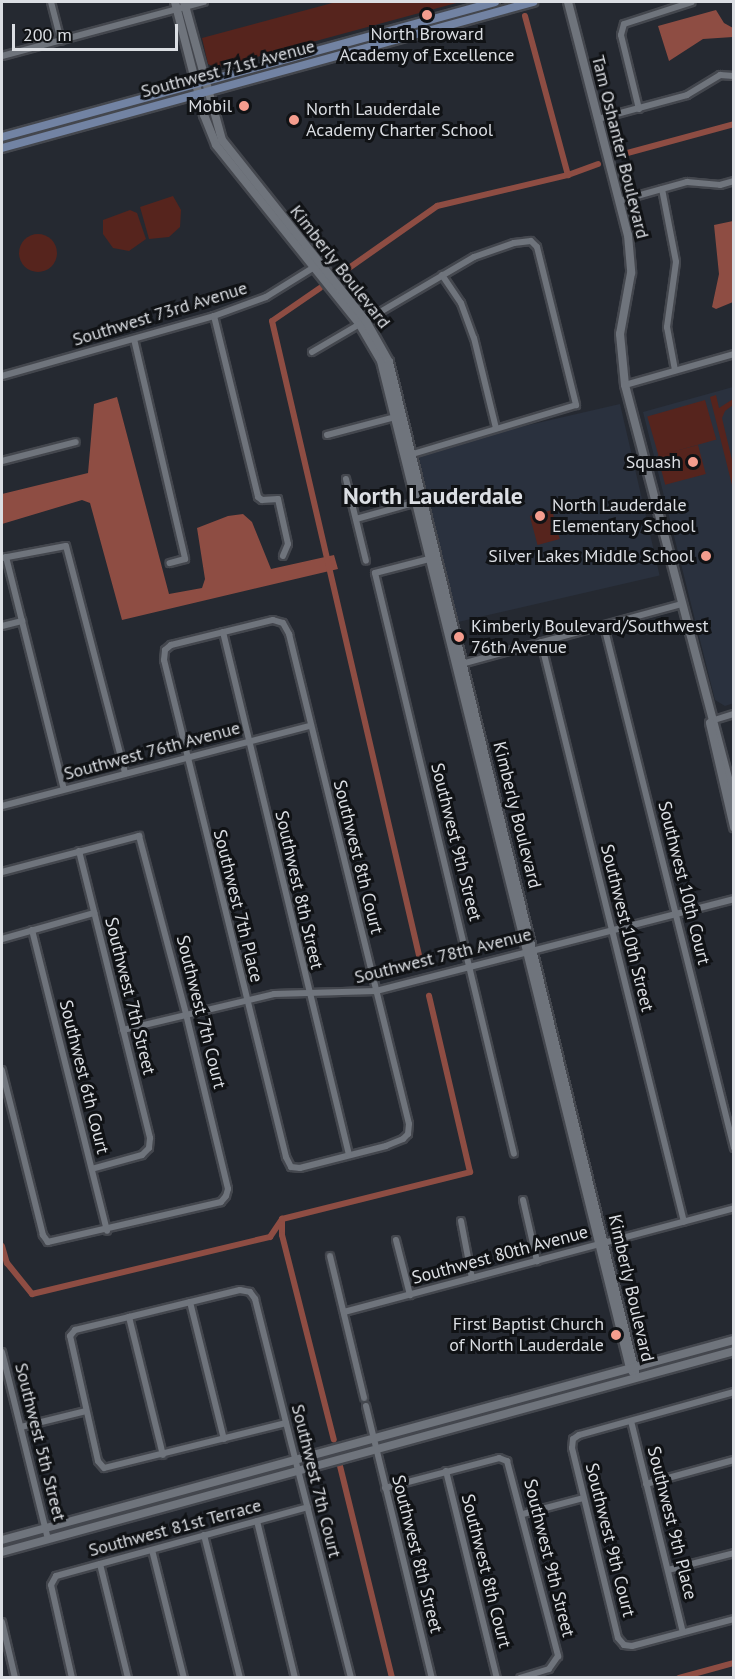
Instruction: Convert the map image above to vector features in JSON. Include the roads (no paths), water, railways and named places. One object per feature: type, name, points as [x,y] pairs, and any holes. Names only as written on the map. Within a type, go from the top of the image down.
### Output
[{"type":"main road","name":"Southwest 71st Avenue","points":[[2,137],[495,2]]},
{"type":"main road","name":"Southwest 71st Avenue","points":[[2,148],[532,2]]},
{"type":"street","points":[[51,2],[61,41]]},
{"type":"street","points":[[2,56],[61,41],[180,5],[204,2]]},
{"type":"street","name":"Tam Oshanter Boulevard","points":[[568,2],[620,201],[631,253],[620,334],[625,385],[682,604],[734,827]]},
{"type":"street","points":[[639,109],[621,35],[624,24],[692,2]]},
{"type":"street","name":"Kimberly Boulevard","points":[[180,5],[216,145],[363,323],[381,361],[414,453],[435,557],[437,585],[461,664],[636,1377]]},
{"type":"street","points":[[598,119],[687,95],[720,75],[734,76]]},
{"type":"street","points":[[620,201],[697,181],[720,184],[734,181]]},
{"type":"street","points":[[662,189],[676,262],[667,327],[675,370]]},
{"type":"street","points":[[312,352],[479,255],[531,242],[537,247],[576,405],[406,456]]},
{"type":"street","name":"Southwest 73rd Avenue","points":[[2,376],[214,316],[266,297],[316,265]]},
{"type":"street","points":[[442,275],[461,303],[474,338],[496,428]]},
{"type":"street","points":[[214,316],[258,497],[262,500],[278,499],[288,544],[283,556]]},
{"type":"street","points":[[134,339],[185,559],[170,563]]},
{"type":"street","points":[[625,385],[734,354]]},
{"type":"street","points":[[327,435],[400,416]]},
{"type":"street","name":"Kimberly Boulevard","points":[[400,416],[406,456],[417,502],[455,623],[461,664]]},
{"type":"street","points":[[2,461],[76,441]]},
{"type":"street","points":[[346,479],[366,561]]},
{"type":"street","points":[[356,519],[417,502]]},
{"type":"street","points":[[64,789],[4,558],[66,546],[125,773]]},
{"type":"street","name":"Southwest 9th Street","points":[[435,557],[375,573],[471,966],[514,1154]]},
{"type":"street","points":[[437,585],[448,616],[455,623]]},
{"type":"street","points":[[461,664],[682,604]]},
{"type":"street","name":"Southwest 8th Court","points":[[223,632],[273,620],[283,622],[376,991],[408,1134],[386,1146],[349,1155]]},
{"type":"street","points":[[2,626],[22,621]]},
{"type":"street","name":"Southwest 10th Court","points":[[604,626],[734,1148]]},
{"type":"street","name":"Southwest 7th Place","points":[[223,632],[165,650],[187,756],[245,1001],[291,1167],[300,1168],[349,1155]]},
{"type":"street","name":"Southwest 8th Street","points":[[223,632],[308,996],[349,1155]]},
{"type":"street","name":"Southwest 10th Street","points":[[541,642],[684,1221]]},
{"type":"street","points":[[710,721],[734,714]]},
{"type":"street","name":"Tam Oshanter Boulevard","points":[[710,721],[717,732],[734,800]]},
{"type":"street","name":"Southwest 76th Avenue","points":[[2,805],[310,726]]},
{"type":"street","name":"Southwest 7th Court","points":[[79,851],[139,836],[145,848],[228,1189],[221,1202],[107,1231]]},
{"type":"street","points":[[2,872],[79,851]]},
{"type":"street","name":"Southwest 7th Street","points":[[79,851],[149,1148],[142,1155],[92,1168]]},
{"type":"street","name":"Southwest 78th Avenue","points":[[123,1030],[274,994],[308,996],[376,991],[734,899]]},
{"type":"street","points":[[2,939],[94,913]]},
{"type":"street","name":"Southwest 6th Court","points":[[32,930],[107,1231]]},
{"type":"street","points":[[2,1070],[42,1235],[48,1242],[107,1231]]},
{"type":"street","points":[[523,1200],[537,1261]]},
{"type":"street","name":"Southwest 80th Avenue","points":[[344,1312],[734,1208]]},
{"type":"street","points":[[461,1221],[472,1278]]},
{"type":"street","points":[[396,1240],[411,1295]]},
{"type":"street","points":[[330,1256],[364,1398]]},
{"type":"street","name":"Southwest 7th Court","points":[[190,1302],[240,1290],[250,1292],[296,1460],[351,1677]]},
{"type":"street","points":[[224,1439],[190,1302],[75,1330],[70,1336],[98,1461],[104,1468],[163,1455],[286,1423]]},
{"type":"street","points":[[129,1317],[163,1455]]},
{"type":"street","points":[[2,1540],[734,1340]]},
{"type":"street","points":[[2,1552],[734,1351]]},
{"type":"street","name":"Southwest 5th Street","points":[[2,1352],[3,1367],[21,1427],[48,1539]]},
{"type":"street","points":[[631,1421],[734,1392]]},
{"type":"street","points":[[366,1406],[374,1438]]},
{"type":"street","points":[[21,1427],[86,1411]]},
{"type":"street","name":"Southwest 9th Court","points":[[631,1421],[573,1440],[583,1498],[618,1638],[624,1645],[684,1632]]},
{"type":"street","name":"Southwest 9th Place","points":[[631,1421],[684,1632]]},
{"type":"street","name":"Southwest 8th Street","points":[[374,1438],[432,1677]]},
{"type":"street","name":"Southwest 9th Street","points":[[446,1471],[499,1458],[507,1461],[523,1514],[558,1656],[556,1663],[549,1669],[520,1677]]},
{"type":"street","points":[[646,1484],[734,1460]]},
{"type":"street","points":[[386,1488],[446,1471]]},
{"type":"street","name":"Southwest 8th Court","points":[[446,1471],[497,1677]]},
{"type":"street","points":[[523,1514],[583,1498]]},
{"type":"street","name":"Southwest 81st Terrace","points":[[72,1677],[52,1580],[100,1564],[308,1507]]},
{"type":"street","points":[[257,1521],[295,1677]]},
{"type":"street","points":[[204,1535],[240,1677]]},
{"type":"street","points":[[152,1550],[184,1677]]},
{"type":"street","points":[[668,1570],[734,1552]]},
{"type":"street","points":[[100,1564],[128,1677]]},
{"type":"street","points":[[684,1632],[734,1619]]},
{"type":"street","points":[[2,1622],[15,1677]]},
{"type":"waterway","points":[[525,16],[568,175],[598,164]]},
{"type":"waterway","points":[[620,155],[734,124]]},
{"type":"waterway","points":[[339,275],[437,206],[568,175]]},
{"type":"waterway","points":[[320,288],[272,321],[421,964]]},
{"type":"waterway","points":[[2,1246],[7,1263],[32,1294],[270,1237],[282,1219],[470,1172],[429,996]]},
{"type":"waterway","points":[[282,1219],[282,1235],[334,1440]]},
{"type":"waterway","points":[[340,1466],[392,1678]]},
{"type":"waterway","points":[[679,1678],[734,1663]]},
{"type":"place","name":"North Broward Academy of Excellence","points":[[427,15]]},
{"type":"place","name":"Mobil","points":[[244,106]]},
{"type":"place","name":"North Lauderdale Academy Charter School","points":[[294,120]]},
{"type":"place","name":"Squash","points":[[693,462]]},
{"type":"place","name":"North Lauderdale Elementary School","points":[[540,516]]},
{"type":"place","name":"Silver Lakes Middle School","points":[[706,556]]},
{"type":"place","name":"Kimberly Boulevard/Southwest 76th Avenue","points":[[459,637]]},
{"type":"place","name":"First Baptist Church of North Lauderdale","points":[[616,1335]]},
{"type":"district","name":"North Lauderdale","points":[[433,496]]}]
